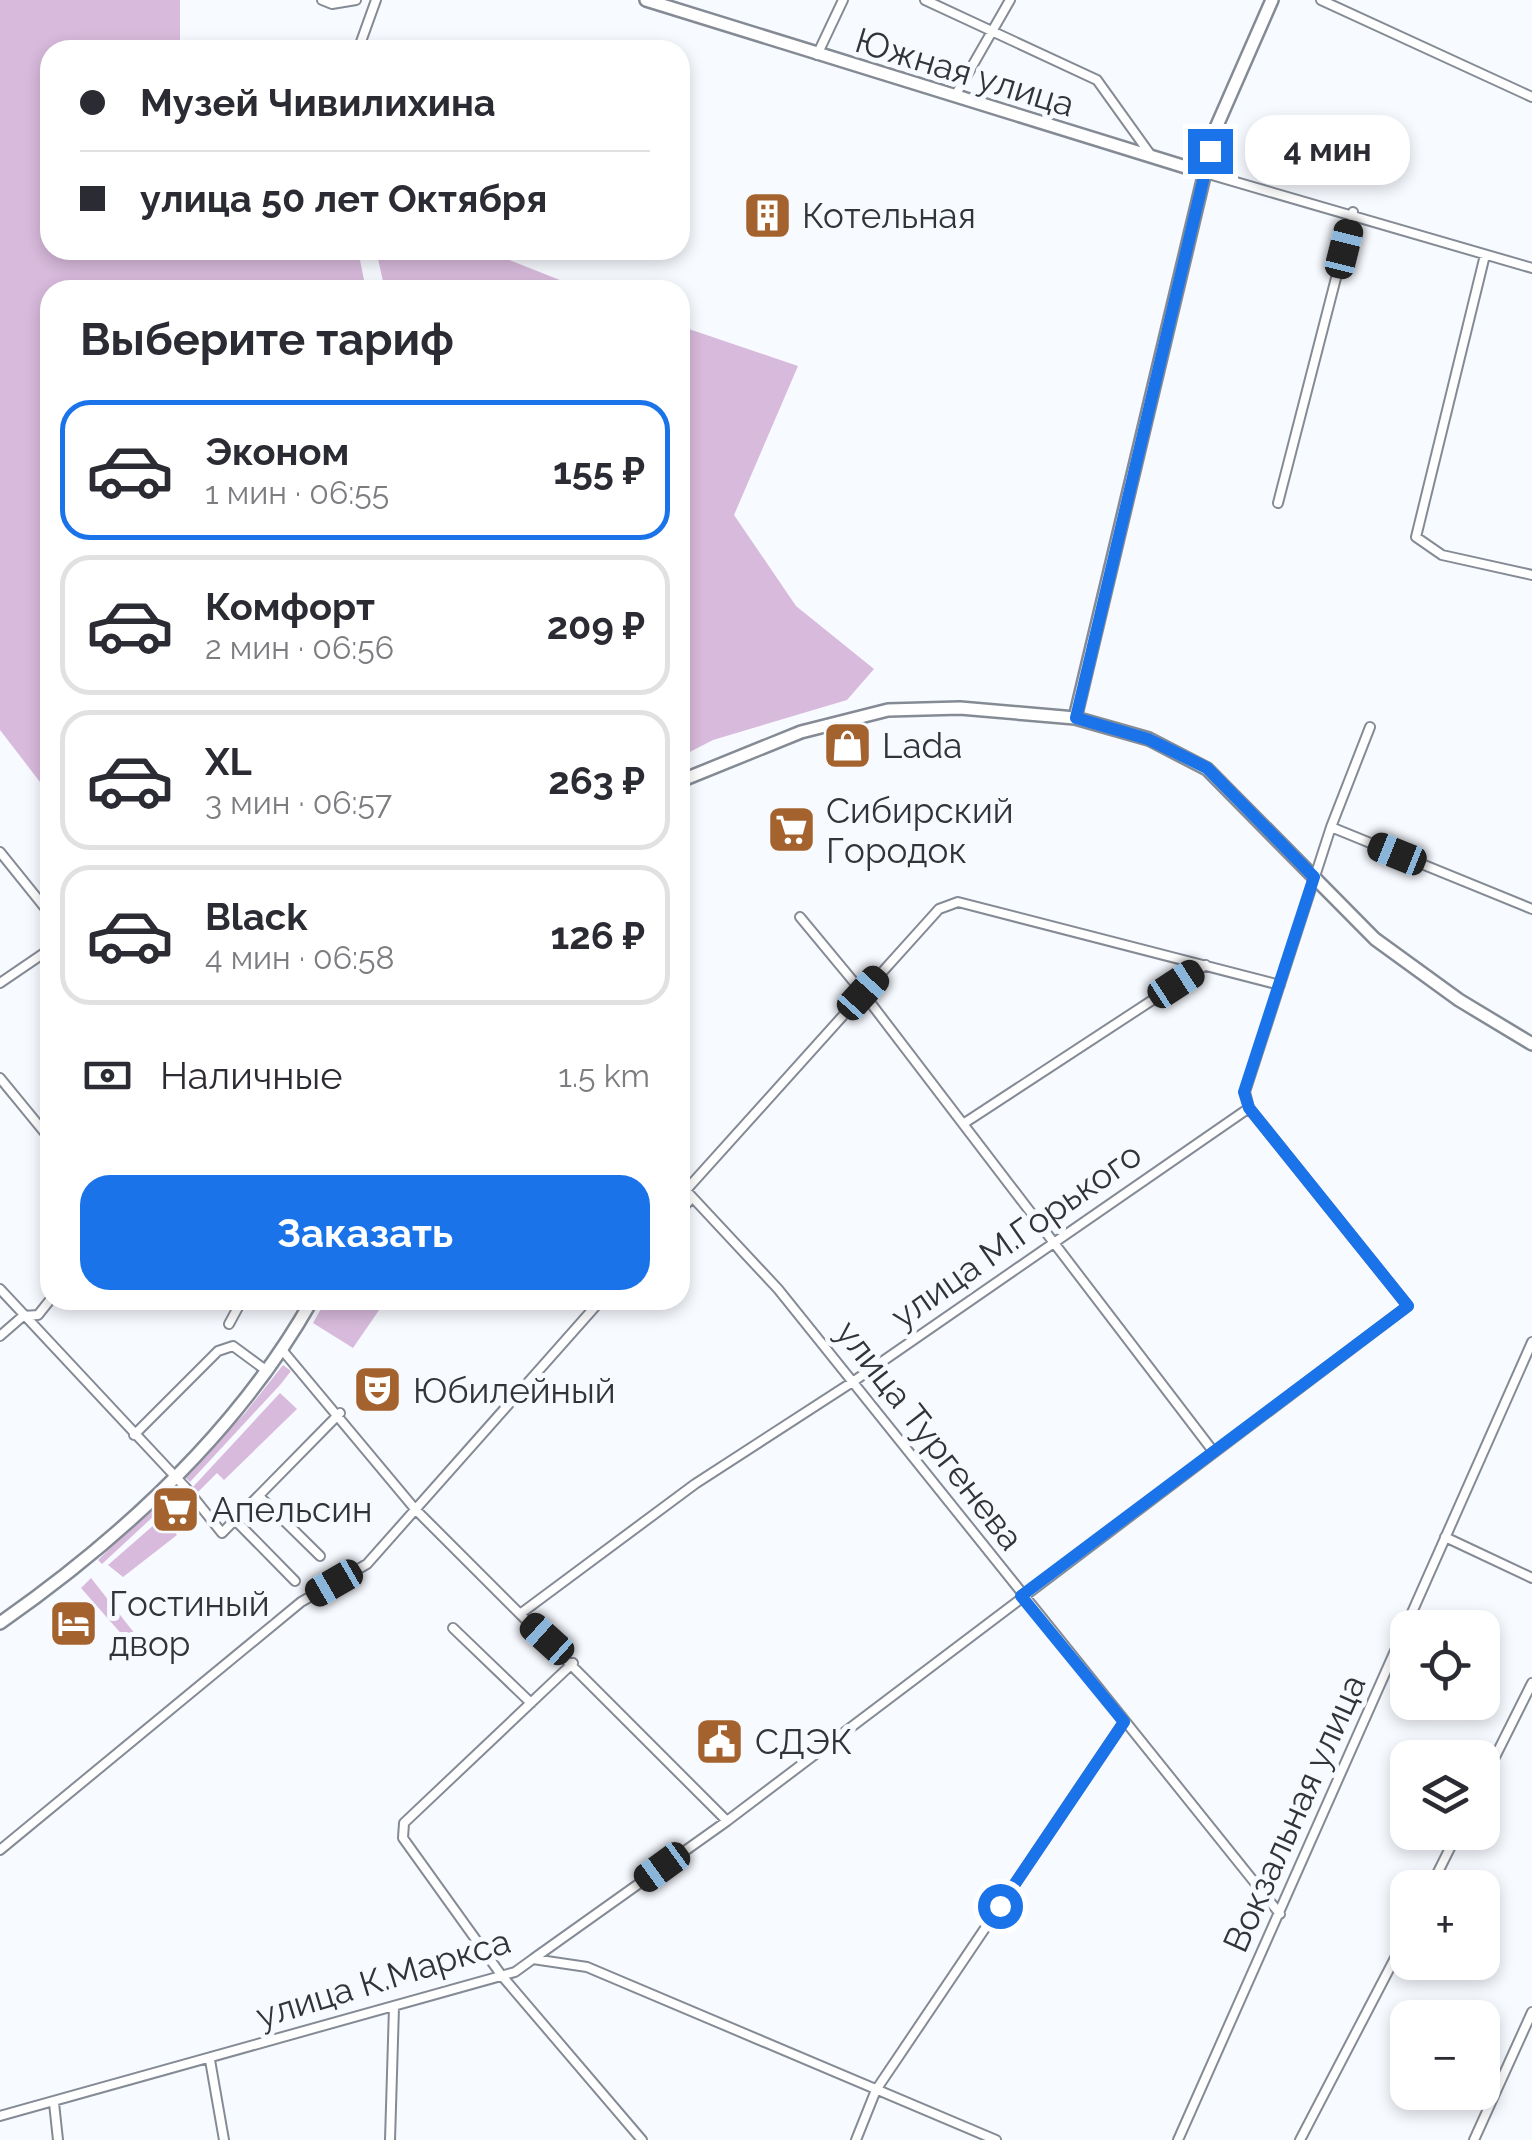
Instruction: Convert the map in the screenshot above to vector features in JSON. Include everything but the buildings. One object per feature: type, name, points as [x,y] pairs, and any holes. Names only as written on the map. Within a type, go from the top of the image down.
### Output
[{"type":"main road","name":"Южная улица","points":[[646,0],[1205,173]]},
{"type":"main road","points":[[1076,718],[1215,130],[1272,0]]},
{"type":"main road","points":[[690,777],[800,732],[888,710],[960,708],[1076,718],[1148,739],[1207,768],[1375,939],[1459,1000],[1532,1044]]},
{"type":"main road","points":[[0,1623],[58,1582],[176,1478],[284,1351],[307,1310]]},
{"type":"street","points":[[322,0],[332,4],[356,0]]},
{"type":"street","points":[[362,40],[376,0]]},
{"type":"street","points":[[816,55],[843,0]]},
{"type":"street","points":[[925,0],[1097,80],[1154,159]]},
{"type":"street","points":[[955,96],[1010,0]]},
{"type":"street","points":[[1321,0],[1532,96]]},
{"type":"street","points":[[1205,173],[1353,212],[1532,268]]},
{"type":"street","points":[[1278,503],[1353,212]]},
{"type":"street","points":[[1485,255],[1416,538],[1442,555],[1532,574]]},
{"type":"street","points":[[533,1959],[726,1821],[1408,1306],[1249,1108],[1244,1092],[1331,827],[1370,727]]},
{"type":"street","points":[[1331,827],[1532,909]]},
{"type":"street","points":[[0,852],[40,902]]},
{"type":"street","points":[[690,1178],[939,909],[958,902],[1280,986]]},
{"type":"street","points":[[800,917],[863,993],[1050,1244],[1213,1451]]},
{"type":"street","points":[[0,983],[40,956]]},
{"type":"street","points":[[963,1124],[1206,964]]},
{"type":"street","points":[[0,1078],[40,1127]]},
{"type":"street","name":"улица М.Горького","points":[[520,1614],[695,1484],[854,1381],[1249,1108]]},
{"type":"street","name":"улица Тургенева","points":[[690,1194],[854,1381],[1021,1596],[1280,1914]]},
{"type":"street","points":[[0,1290],[176,1478],[222,1533],[340,1413]]},
{"type":"street","points":[[0,1336],[23,1316],[38,1315],[42,1310]]},
{"type":"street","points":[[230,1324],[237,1310]]},
{"type":"street","points":[[0,1850],[301,1602],[367,1564],[592,1310]]},
{"type":"street","name":"Вокзальная улица","points":[[1178,2140],[1532,1342]]},
{"type":"street","points":[[134,1435],[218,1352],[234,1346],[267,1372]]},
{"type":"street","points":[[284,1351],[340,1413],[414,1509],[573,1663],[726,1821]]},
{"type":"street","points":[[259,1496],[320,1556]]},
{"type":"street","points":[[235,1520],[295,1582]]},
{"type":"street","points":[[1445,1536],[1532,1578]]},
{"type":"street","points":[[453,1628],[531,1704]]},
{"type":"street","points":[[573,1663],[404,1823],[403,1838],[502,1976],[642,2140]]},
{"type":"street","points":[[1500,1746],[1532,1683]]},
{"type":"street","points":[[856,2140],[876,2090],[1124,1722]]},
{"type":"street","name":"улица К.Маркса","points":[[0,2116],[502,1976],[533,1959],[587,1967],[996,2140]]},
{"type":"street","points":[[1300,2140],[1390,1968]]},
{"type":"street","points":[[390,2140],[394,2007]]},
{"type":"street","points":[[1474,2140],[1532,2012]]},
{"type":"street","points":[[210,2060],[224,2140]]},
{"type":"street","points":[[54,2102],[58,2140]]},
{"type":"shaded area","points":[[0,0],[180,0],[180,40],[40,40],[40,260],[360,260],[364,280],[40,280],[40,782],[0,730]]},
{"type":"shaded area","points":[[378,260],[509,260],[560,280],[383,280]]},
{"type":"shaded area","points":[[690,329],[798,366],[734,515],[796,606],[874,669],[847,700],[713,740],[690,752]]},
{"type":"shaded area","points":[[320,1310],[379,1310],[353,1348],[313,1323]]},
{"type":"shaded area","points":[[283,1365],[291,1371],[280,1385],[190,1482],[184,1476],[245,1413]]},
{"type":"shaded area","points":[[280,1393],[297,1409],[224,1480],[217,1473],[196,1494],[191,1489]]},
{"type":"shaded area","points":[[176,1485],[182,1490],[102,1564],[98,1560]]},
{"type":"shaded area","points":[[163,1517],[177,1535],[123,1577],[108,1565]]},
{"type":"shaded area","points":[[91,1578],[139,1639],[132,1646],[81,1588]]},
{"type":"place","name":"Котельная","points":[[767,215]]},
{"type":"place","name":"Lada","points":[[847,745]]},
{"type":"place","name":"Сибирский Городок","points":[[791,830]]},
{"type":"place","name":"Юбилейный","points":[[378,1390]]},
{"type":"place","name":"Апельсин","points":[[176,1509]]},
{"type":"place","name":"Гостиный двор","points":[[74,1623]]},
{"type":"place","name":"СДЭК","points":[[720,1741]]},
{"type":"route","points":[[1000,1906],[1124,1722],[1021,1596],[1408,1306],[1249,1108],[1244,1092],[1314,877],[1207,768],[1148,739],[1076,718],[1210,151]]}]
